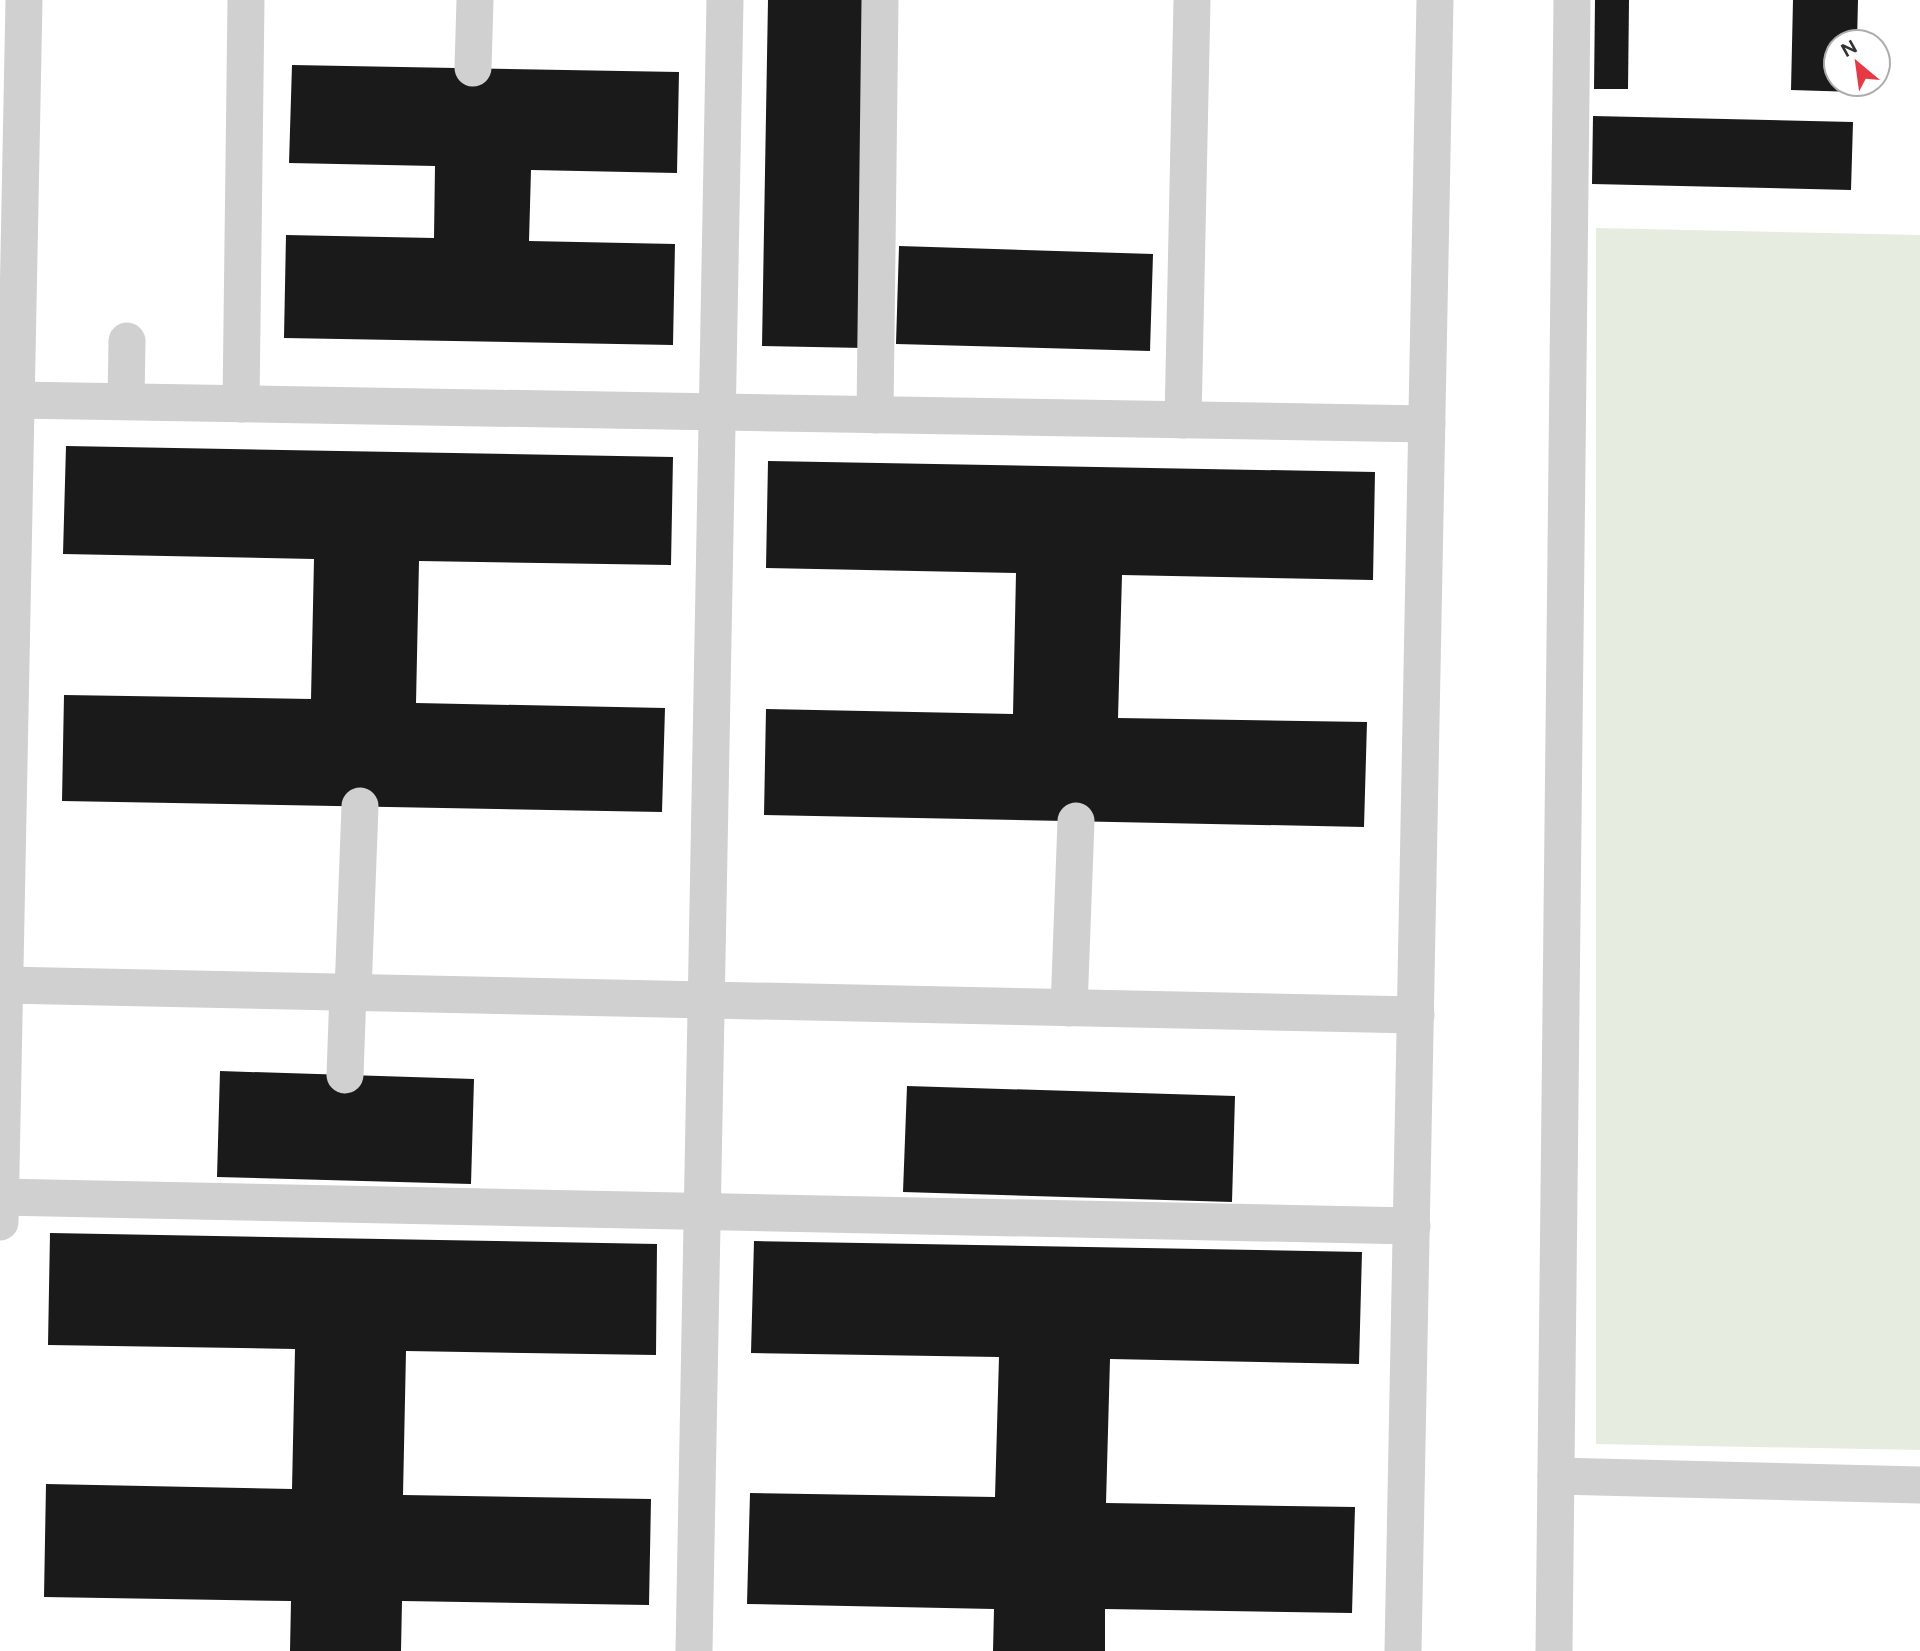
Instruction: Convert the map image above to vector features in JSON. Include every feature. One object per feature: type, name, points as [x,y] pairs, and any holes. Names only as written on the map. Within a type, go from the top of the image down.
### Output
[{"type":"lane","points":[[0,1223],[24,0]]},
{"type":"lane","points":[[241,404],[246,0]]},
{"type":"lane","points":[[473,68],[474,0]]},
{"type":"lane","points":[[694,1651],[725,0]]},
{"type":"lane","points":[[875,415],[880,0]]},
{"type":"lane","points":[[1183,420],[1192,0]]},
{"type":"lane","points":[[1403,1651],[1436,0]]},
{"type":"lane","points":[[1554,1651],[1572,0]]},
{"type":"lane","points":[[126,401],[127,341]]},
{"type":"lane","points":[[16,400],[1427,424]]},
{"type":"lane","points":[[345,1075],[360,806]]},
{"type":"lane","points":[[1069,1007],[1076,821]]},
{"type":"lane","points":[[5,985],[1416,1015]]},
{"type":"lane","points":[[1,1197],[1412,1226]]},
{"type":"lane","points":[[1556,1476],[1920,1485]]},
{"type":"shaded area","points":[[1596,228],[1920,235],[1920,1450],[1596,1444]]},
{"type":"building","points":[[768,0],[869,0],[864,348],[762,346]]},
{"type":"building","points":[[1595,0],[1629,0],[1628,89],[1594,89]]},
{"type":"building","points":[[1793,0],[1858,0],[1857,28],[1822,28],[1822,91],[1791,90]]},
{"type":"building","points":[[292,65],[679,72],[677,173],[531,170],[529,241],[675,244],[673,345],[284,338],[286,235],[434,238],[435,166],[289,163]]},
{"type":"building","points":[[1593,116],[1853,122],[1851,190],[1592,184]]},
{"type":"building","points":[[899,246],[1153,254],[1150,351],[896,344]]},
{"type":"building","points":[[66,446],[673,457],[671,565],[419,561],[416,703],[665,708],[662,812],[62,801],[64,695],[311,699],[314,559],[63,554]]},
{"type":"building","points":[[768,461],[1375,472],[1373,580],[1122,575],[1118,718],[1367,722],[1364,827],[764,815],[766,709],[1013,714],[1016,573],[766,568]]},
{"type":"building","points":[[220,1071],[474,1079],[471,1184],[217,1177]]},
{"type":"building","points":[[907,1086],[1235,1096],[1232,1202],[903,1192]]},
{"type":"building","points":[[50,1233],[657,1244],[656,1355],[406,1351],[403,1495],[651,1499],[649,1605],[402,1601],[401,1651],[290,1651],[291,1601],[44,1597],[46,1484],[292,1489],[295,1349],[48,1345]]},
{"type":"building","points":[[754,1241],[1362,1252],[1359,1364],[1110,1359],[1106,1503],[1355,1507],[1352,1613],[1105,1609],[1105,1651],[993,1651],[994,1609],[747,1604],[750,1493],[995,1497],[999,1357],[751,1353]]}]
